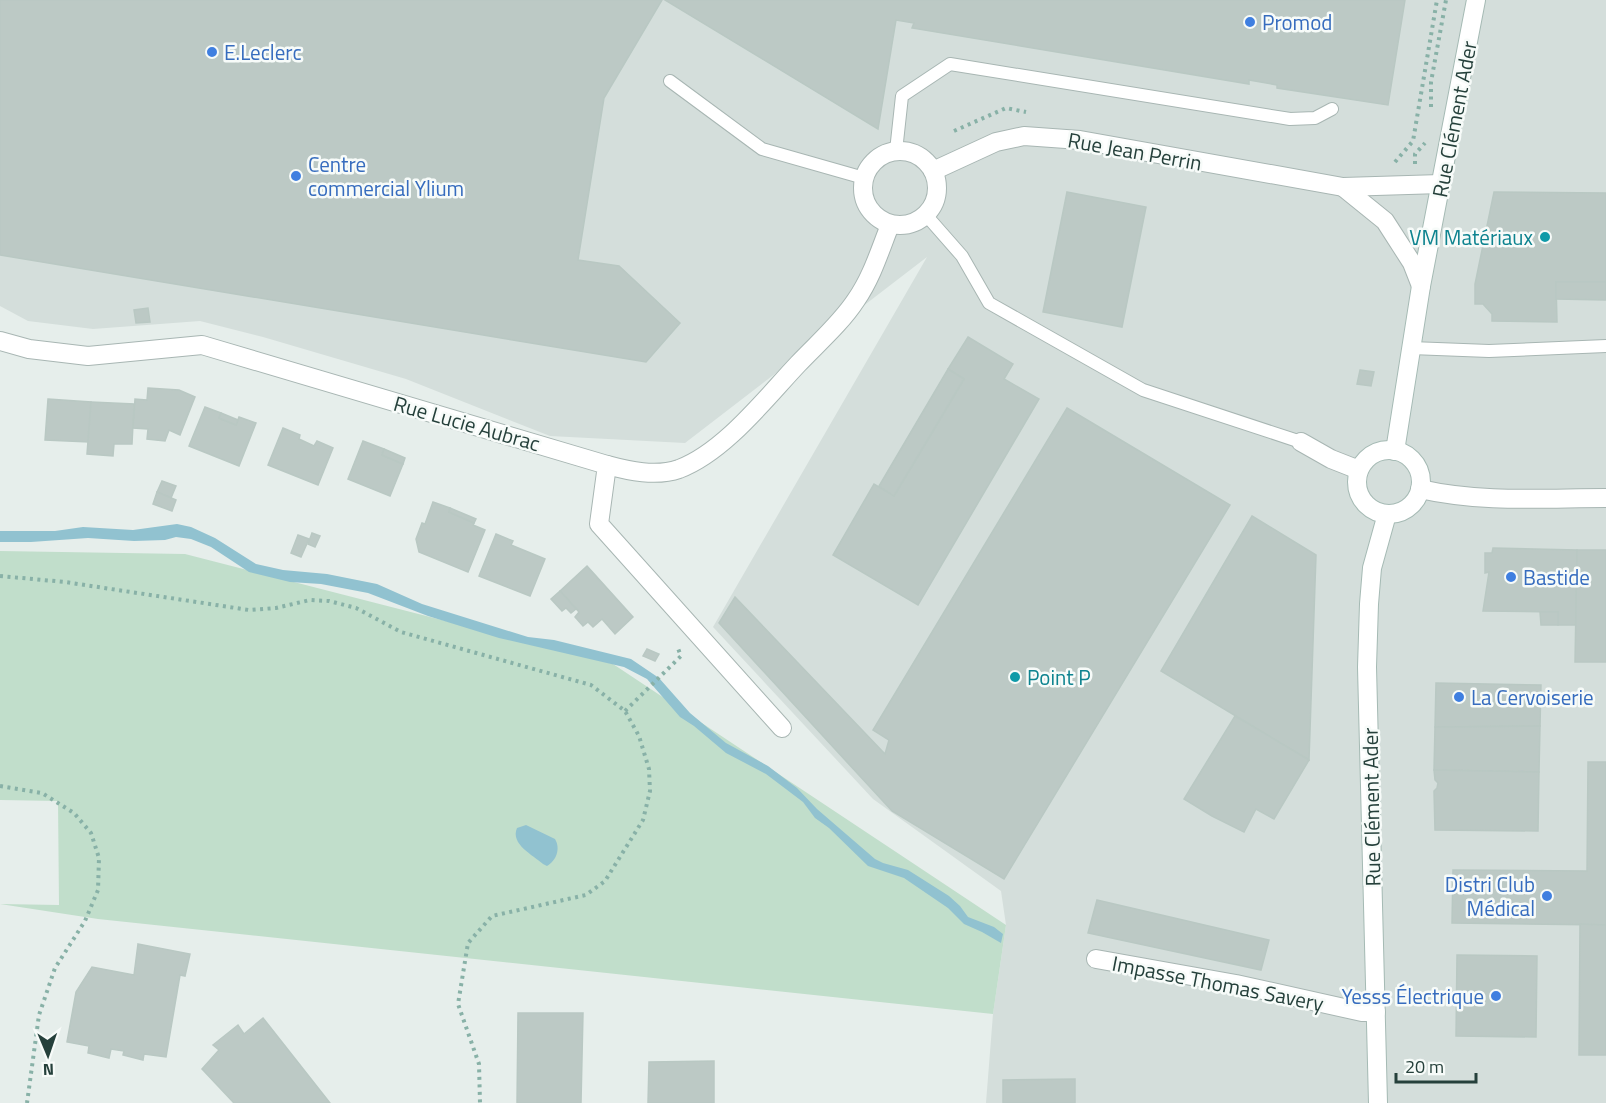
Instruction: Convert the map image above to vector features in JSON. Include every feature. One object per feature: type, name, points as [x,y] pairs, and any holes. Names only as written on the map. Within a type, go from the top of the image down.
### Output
[{"type":"street","name":"Rue Clément Ader","points":[[1395,451],[1421,286],[1476,0]]},
{"type":"street","name":"Rue Jean Perrin","points":[[933,171],[996,142],[1024,136],[1052,137],[1343,187],[1442,184]]},
{"type":"street","points":[[896,151],[918,156],[926,162],[933,171],[936,182],[937,194],[926,215],[903,226],[890,225],[879,220],[870,212],[864,201],[862,190],[868,168],[876,160],[896,151]]},
{"type":"street","points":[[1343,187],[1384,221],[1412,263],[1421,286]]},
{"type":"street","points":[[782,728],[599,524],[607,465],[637,473],[677,470],[709,453],[773,390],[856,300],[869,278],[890,225]]},
{"type":"street","name":"Rue Lucie Aubrac","points":[[0,341],[28,349],[88,356],[202,345],[607,465]]},
{"type":"street","points":[[1301,442],[1331,459],[1359,470]]},
{"type":"street","points":[[1395,451],[1403,453],[1416,465],[1421,481],[1420,489],[1412,505],[1396,514],[1377,512],[1361,499],[1357,489],[1359,470],[1365,460],[1374,454],[1395,451]]},
{"type":"street","points":[[1420,489],[1479,498],[1606,498]]},
{"type":"street","name":"Rue Clément Ader","points":[[1378,1103],[1367,656],[1372,568],[1387,514]]},
{"type":"street","name":"Impasse Thomas Savery","points":[[1096,959],[1236,984],[1362,1012],[1376,1012]]},
{"type":"lane","points":[[896,151],[902,96],[950,64],[1290,119],[1315,118],[1332,109]]},
{"type":"lane","points":[[670,81],[762,149],[864,178]]},
{"type":"lane","points":[[926,215],[962,256],[989,303],[1143,390],[1301,442]]},
{"type":"lane","points":[[1411,348],[1490,351],[1606,346]]},
{"type":"path","points":[[1431,116],[1431,82],[1446,0]]},
{"type":"path","points":[[1415,184],[1415,154],[1428,139]]},
{"type":"path","points":[[0,576],[65,582],[249,610],[276,608],[310,600],[329,602],[356,608],[401,632],[591,685],[625,711],[639,736],[650,768],[650,791],[643,820],[606,881],[586,895],[492,916],[468,943],[458,1004],[479,1064],[480,1103]]},
{"type":"path","points":[[625,711],[665,673]]},
{"type":"path","points":[[0,786],[42,793],[74,813],[91,833],[99,858],[98,890],[85,921],[55,968],[39,1015],[27,1103]]},
{"type":"shaded area","points":[[0,0],[1606,0],[1606,1103],[986,1103],[993,1014],[1006,925],[1001,891],[873,799],[713,627],[927,257],[685,443],[550,436],[406,379],[200,321],[93,329],[28,321],[0,306]]},
{"type":"green space","points":[[0,551],[185,554],[613,664],[1006,925],[993,1014],[98,919],[0,904],[59,905],[58,801],[0,800]]},
{"type":"water","points":[[177,524],[191,527],[215,538],[256,564],[377,584],[422,604],[528,637],[554,640],[631,659],[659,678],[690,713],[726,743],[768,766],[797,788],[817,809],[875,859],[908,870],[949,896],[968,917],[994,927],[1003,934],[1001,943],[964,924],[948,908],[904,878],[868,866],[829,828],[815,818],[803,802],[766,774],[726,753],[680,717],[647,679],[624,667],[499,638],[428,616],[368,593],[321,584],[290,582],[249,572],[211,547],[191,539],[176,537],[165,540],[134,541],[88,538],[0,542],[0,531],[55,531],[83,527],[133,530]]},
{"type":"water","points":[[526,825],[555,839],[558,847],[557,854],[547,866],[524,849],[517,839],[517,828]]},
{"type":"building","name":"Centre commercial Ylium","points":[[0,0],[662,0],[604,98],[578,260],[619,266],[680,323],[646,362],[0,255]]},
{"type":"building","points":[[665,0],[1405,0],[1388,105],[1277,88],[1277,85],[1249,80],[1249,84],[912,28],[914,23],[896,20],[878,129]]},
{"type":"building","points":[[1067,192],[1146,207],[1122,327],[1043,312]]},
{"type":"building","name":"VM Matériaux","points":[[1494,192],[1606,193],[1606,282],[1556,282],[1557,322],[1492,321],[1492,314],[1483,304],[1475,304],[1475,284]]},
{"type":"building","points":[[1556,282],[1606,282],[1606,300],[1556,299]]},
{"type":"building","points":[[148,308],[150,322],[136,323],[134,310]]},
{"type":"building","points":[[968,337],[1013,364],[1004,379],[1039,399],[918,605],[833,555],[874,484],[894,496],[964,379],[948,369]]},
{"type":"building","points":[[948,369],[964,379],[894,496],[879,486]]},
{"type":"building","points":[[1360,370],[1374,372],[1371,386],[1357,384]]},
{"type":"building","points":[[148,388],[179,390],[195,397],[180,435],[169,430],[165,441],[147,439],[148,429],[133,428],[135,399],[147,400]]},
{"type":"building","points":[[48,399],[91,402],[89,442],[45,440]]},
{"type":"building","points":[[91,402],[134,404],[132,444],[114,444],[113,456],[87,454]]},
{"type":"building","points":[[205,407],[221,413],[219,418],[236,425],[239,417],[256,423],[239,466],[189,446]]},
{"type":"building","name":"Point P","points":[[1067,408],[1230,505],[1004,879],[892,811],[719,623],[735,597],[885,754],[889,740],[873,730]]},
{"type":"building","points":[[221,413],[238,420],[236,425],[219,418]]},
{"type":"building","points":[[283,428],[300,435],[299,439],[314,446],[317,441],[333,448],[318,485],[268,465]]},
{"type":"building","points":[[363,441],[384,449],[382,455],[403,464],[390,496],[348,479]]},
{"type":"building","points":[[384,449],[405,458],[403,464],[382,455]]},
{"type":"building","points":[[162,481],[176,486],[171,498],[157,492]]},
{"type":"building","points":[[157,492],[176,500],[172,511],[153,504]]},
{"type":"building","points":[[433,502],[450,508],[449,512],[485,530],[468,572],[419,552],[416,539],[422,523],[425,524]]},
{"type":"building","points":[[450,508],[476,519],[474,523],[449,512]]},
{"type":"building","points":[[1252,516],[1316,555],[1309,760],[1161,671]]},
{"type":"building","points":[[312,533],[320,536],[315,547],[308,544]]},
{"type":"building","points":[[496,534],[513,541],[511,545],[545,559],[530,596],[479,576]]},
{"type":"building","points":[[298,535],[309,539],[301,557],[291,553]]},
{"type":"building","points":[[1493,548],[1577,550],[1576,625],[1558,625],[1558,612],[1483,611],[1489,572],[1485,573],[1485,553],[1492,553]]},
{"type":"building","points":[[1577,550],[1606,550],[1606,662],[1575,662]]},
{"type":"building","points":[[587,566],[633,617],[615,634],[602,619],[593,627],[588,622],[583,626],[575,617],[579,612],[560,591]]},
{"type":"building","points":[[560,591],[576,609],[571,613],[566,608],[562,611],[551,599]]},
{"type":"building","points":[[1540,612],[1558,612],[1558,625],[1541,625]]},
{"type":"building","points":[[647,649],[659,654],[655,661],[643,656]]},
{"type":"building","points":[[1436,683],[1541,685],[1540,726],[1435,727]]},
{"type":"building","points":[[1235,716],[1309,760],[1274,819],[1256,809],[1244,832],[1184,799]]},
{"type":"building","points":[[1540,726],[1539,772],[1434,770],[1435,727]]},
{"type":"building","points":[[1588,762],[1606,762],[1606,925],[1452,923],[1453,870],[1587,871]]},
{"type":"building","points":[[1434,770],[1539,772],[1538,831],[1435,830],[1434,791],[1438,783],[1435,780]]},
{"type":"building","points":[[1097,900],[1269,940],[1261,970],[1088,933]]},
{"type":"building","points":[[1580,924],[1606,925],[1606,1055],[1579,1055]]},
{"type":"building","points":[[138,944],[190,954],[185,976],[180,975],[166,1057],[144,1054],[143,1060],[123,1055],[124,1051],[111,1049],[109,1058],[88,1053],[89,1046],[67,1042],[76,992],[92,967],[134,975]]},
{"type":"building","name":"Yesss Électrique","points":[[1457,955],[1537,956],[1536,1037],[1456,1036]]},
{"type":"building","points":[[518,1013],[583,1013],[581,1103],[517,1103]]},
{"type":"building","points":[[263,1018],[330,1103],[234,1103],[202,1069],[219,1050],[213,1045],[238,1025],[244,1034]]},
{"type":"building","points":[[714,1061],[714,1103],[648,1103],[649,1062]]},
{"type":"building","points":[[1075,1079],[1075,1103],[1003,1103],[1003,1080]]},
{"type":"place","name":"Promod","points":[[1250,22]]},
{"type":"place","name":"E.Leclerc","points":[[212,52]]},
{"type":"place","name":"Centre commercial Ylium","points":[[296,176]]},
{"type":"place","name":"VM Matériaux","points":[[1545,237]]},
{"type":"place","name":"Bastide","points":[[1511,577]]},
{"type":"place","name":"Point P","points":[[1015,677]]},
{"type":"place","name":"La Cervoiserie","points":[[1459,697]]},
{"type":"place","name":"Distri Club Médical","points":[[1547,896]]},
{"type":"place","name":"Yesss Électrique","points":[[1496,996]]}]
